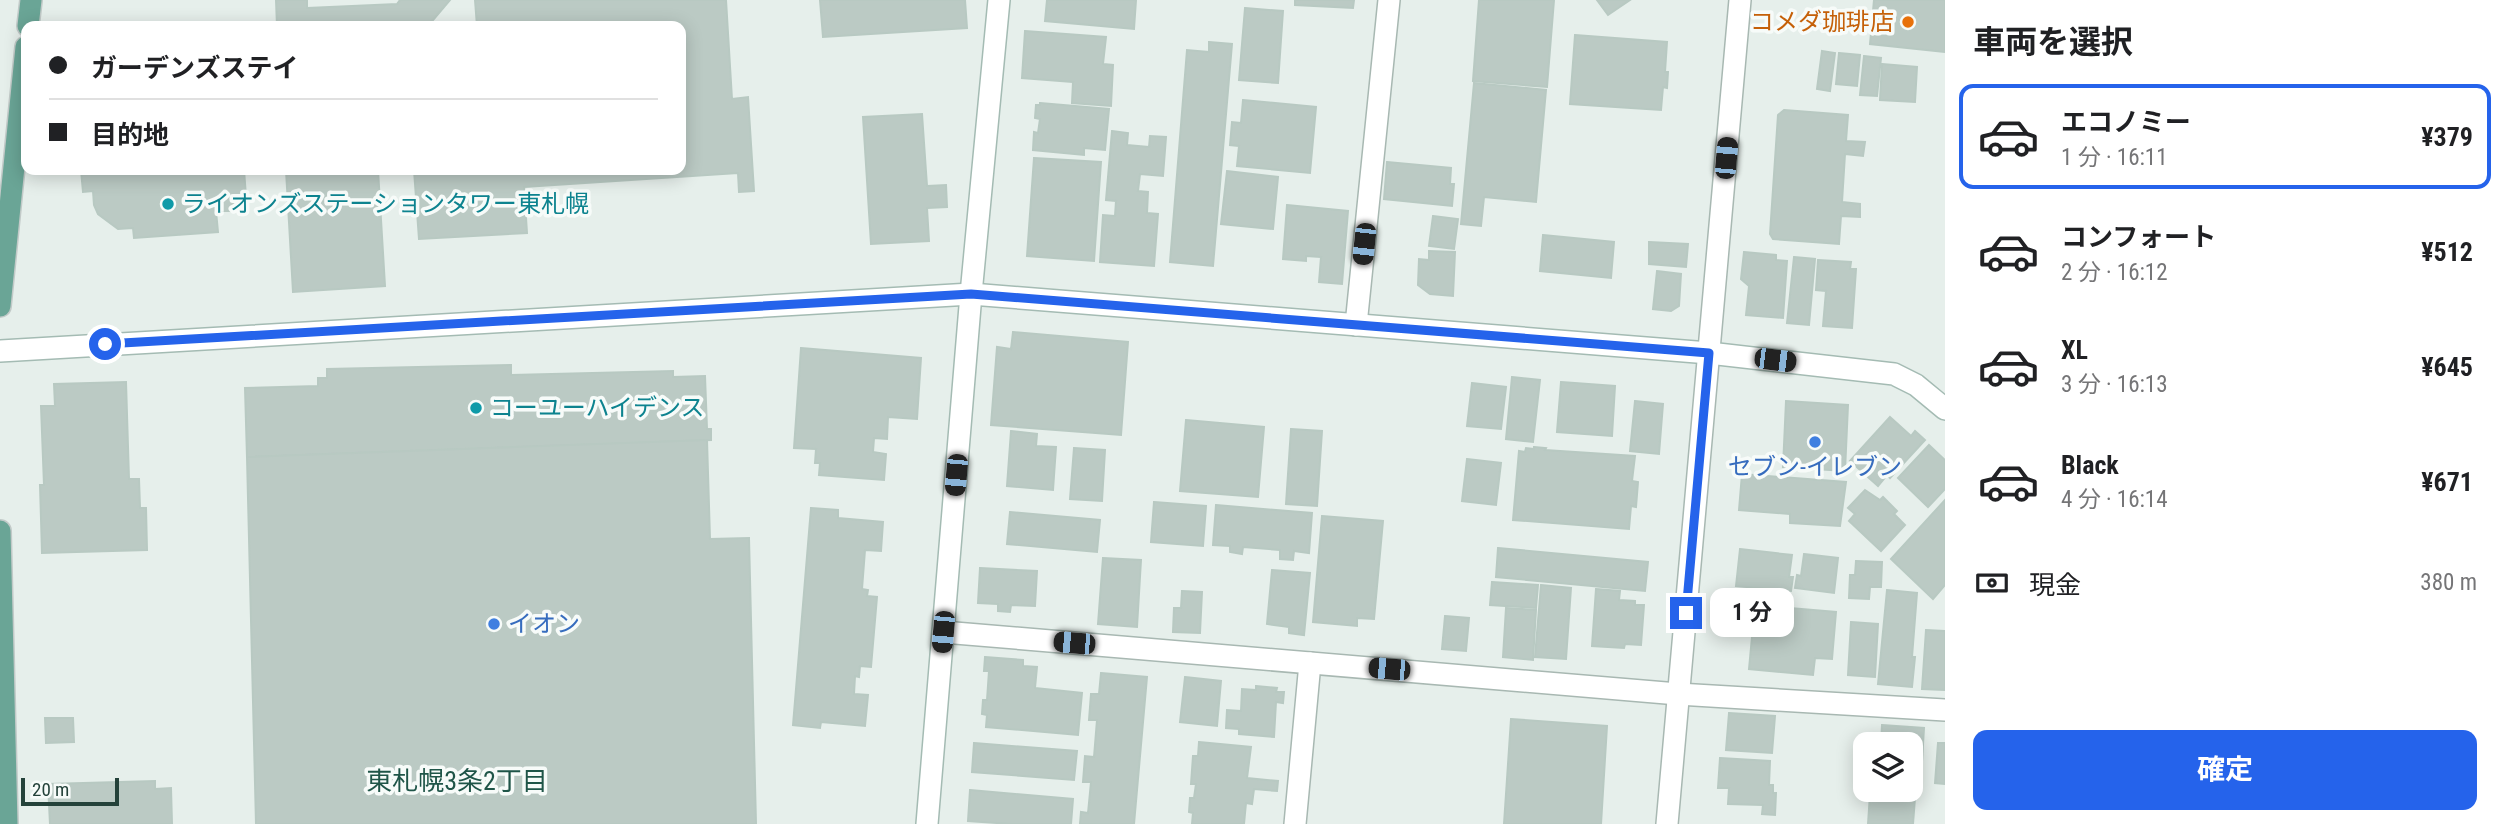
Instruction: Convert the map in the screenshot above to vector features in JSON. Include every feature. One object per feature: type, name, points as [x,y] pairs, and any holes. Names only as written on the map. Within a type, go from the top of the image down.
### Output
[{"type":"main road","points":[[29,21],[31,0]]},
{"type":"main road","points":[[0,306],[21,97]]},
{"type":"main road","points":[[0,531],[7,824]]},
{"type":"street","points":[[927,824],[971,294],[999,0]]},
{"type":"street","points":[[1356,325],[1389,0]]},
{"type":"street","points":[[1667,824],[1740,0]]},
{"type":"street","points":[[0,351],[971,294],[1709,353],[1894,374],[1916,385],[1945,409]]},
{"type":"street","points":[[943,632],[1678,694],[1945,710]]},
{"type":"street","points":[[1295,824],[1310,663]]},
{"type":"building","points":[[276,0],[307,0],[307,8],[397,4],[400,0],[450,0],[432,21],[277,21]]},
{"type":"building","points":[[475,0],[726,0],[732,99],[748,97],[754,191],[739,192],[738,173],[524,187],[527,233],[419,239],[414,175],[686,175],[686,21],[477,21]]},
{"type":"building","points":[[820,0],[965,0],[967,28],[823,37]]},
{"type":"building","points":[[1047,0],[1136,0],[1134,29],[1045,21]]},
{"type":"building","points":[[1295,0],[1354,0],[1353,8],[1295,5]]},
{"type":"building","points":[[1479,0],[1554,0],[1547,87],[1473,81]]},
{"type":"building","points":[[1597,0],[1630,0],[1608,15]]},
{"type":"building","name":"コメダ珈琲店","points":[[1874,0],[1945,0],[1945,52],[1870,44]]},
{"type":"building","points":[[1245,8],[1283,11],[1278,83],[1239,80]]},
{"type":"building","points":[[1025,31],[1106,37],[1103,64],[1113,65],[1111,106],[1072,103],[1073,82],[1022,78]]},
{"type":"building","points":[[1575,35],[1667,42],[1667,88],[1663,87],[1661,110],[1570,104]]},
{"type":"building","points":[[1209,42],[1232,44],[1213,266],[1170,262],[1187,50],[1209,52]]},
{"type":"building","points":[[1822,51],[1835,53],[1830,91],[1817,89]]},
{"type":"building","points":[[1839,53],[1860,55],[1857,86],[1836,84]]},
{"type":"building","points":[[1864,56],[1881,58],[1877,96],[1860,95]]},
{"type":"building","points":[[1882,64],[1917,67],[1915,102],[1880,100]]},
{"type":"building","points":[[1474,83],[1546,90],[1536,202],[1484,197],[1481,226],[1461,224]]},
{"type":"building","points":[[1243,100],[1316,107],[1310,173],[1237,166],[1239,146],[1230,145],[1232,122],[1241,123]]},
{"type":"building","points":[[1040,103],[1109,109],[1105,150],[1084,148],[1084,155],[1033,150],[1034,132],[1038,133],[1040,119],[1035,118],[1036,105]]},
{"type":"building","points":[[1784,110],[1848,115],[1846,141],[1865,142],[1863,156],[1845,154],[1842,202],[1860,204],[1860,217],[1841,216],[1839,244],[1773,239],[1770,234],[1778,115]]},
{"type":"building","points":[[922,114],[927,186],[946,185],[947,207],[927,208],[929,241],[871,244],[863,117]]},
{"type":"building","points":[[1112,131],[1128,133],[1127,145],[1149,147],[1150,136],[1166,137],[1163,176],[1140,174],[1138,191],[1148,192],[1147,213],[1158,214],[1154,266],[1100,262],[1103,215],[1115,216],[1116,201],[1106,200]]},
{"type":"building","points":[[1034,158],[1101,162],[1094,261],[1027,256]]},
{"type":"building","points":[[1387,162],[1451,168],[1450,184],[1454,184],[1452,206],[1384,199]]},
{"type":"building","points":[[1227,171],[1278,177],[1273,229],[1221,224]]},
{"type":"building","name":"ライオンズステーションタワー東札幌","points":[[81,175],[244,175],[246,196],[243,203],[233,211],[216,211],[218,232],[134,238],[133,228],[118,229],[98,214],[93,191],[83,192]]},
{"type":"building","points":[[286,175],[378,175],[385,286],[293,292]]},
{"type":"building","points":[[1287,205],[1348,211],[1342,284],[1319,282],[1321,257],[1306,256],[1306,261],[1283,259]]},
{"type":"building","points":[[1433,216],[1458,219],[1454,249],[1429,246]]},
{"type":"building","points":[[1543,235],[1614,242],[1611,278],[1540,271]]},
{"type":"building","points":[[1649,242],[1688,244],[1686,267],[1649,264]]},
{"type":"building","points":[[1429,251],[1455,252],[1453,296],[1430,294],[1418,285],[1419,259],[1429,260]]},
{"type":"building","points":[[1744,252],[1776,255],[1776,260],[1787,261],[1783,318],[1746,315],[1749,286],[1741,279]]},
{"type":"building","points":[[1794,257],[1815,259],[1809,325],[1787,323]]},
{"type":"building","points":[[1818,260],[1851,262],[1850,269],[1856,269],[1852,328],[1823,326],[1826,291],[1816,290]]},
{"type":"building","points":[[1657,271],[1681,274],[1679,306],[1671,311],[1653,309]]},
{"type":"building","points":[[1013,332],[1128,342],[1121,435],[991,425],[997,347],[1011,349]]},
{"type":"building","points":[[801,348],[921,358],[917,419],[888,417],[887,439],[874,438],[873,452],[886,454],[884,480],[819,475],[820,463],[815,463],[816,449],[794,448]]},
{"type":"building","name":"コーユーハイデンス","points":[[511,365],[511,375],[673,371],[673,377],[705,376],[707,429],[711,429],[711,440],[247,457],[245,388],[318,386],[318,378],[327,378],[327,369]]},
{"type":"building","points":[[1512,377],[1540,380],[1533,442],[1506,439]]},
{"type":"building","points":[[126,382],[129,479],[139,479],[140,508],[146,508],[147,550],[42,553],[40,485],[44,485],[41,406],[55,406],[54,384]]},
{"type":"building","points":[[1561,382],[1615,386],[1612,436],[1557,432]]},
{"type":"building","points":[[1472,383],[1506,387],[1501,429],[1467,426]]},
{"type":"building","points":[[1635,401],[1663,404],[1659,454],[1630,451]]},
{"type":"building","name":"セブン-イレブン","points":[[1786,401],[1848,405],[1845,471],[1783,467]]},
{"type":"building","points":[[1890,417],[1911,436],[1915,431],[1925,440],[1890,478],[1887,475],[1878,486],[1850,461]]},
{"type":"building","points":[[1186,420],[1264,427],[1258,497],[1180,491]]},
{"type":"building","points":[[1291,429],[1322,431],[1317,506],[1286,504]]},
{"type":"building","points":[[1011,431],[1037,434],[1036,446],[1056,447],[1053,490],[1007,486]]},
{"type":"building","points":[[707,440],[710,539],[749,538],[756,824],[256,824],[247,457]]},
{"type":"building","points":[[1929,445],[1945,460],[1945,489],[1928,507],[1898,478]]},
{"type":"building","points":[[1074,448],[1105,450],[1102,501],[1070,499]]},
{"type":"building","points":[[1526,448],[1635,456],[1632,481],[1638,482],[1636,507],[1631,506],[1629,529],[1513,520],[1519,451],[1525,452]]},
{"type":"building","points":[[1467,459],[1501,463],[1496,505],[1462,501]]},
{"type":"building","points":[[1742,474],[1846,482],[1840,526],[1790,523],[1790,514],[1739,510]]},
{"type":"building","points":[[1865,490],[1880,500],[1883,497],[1897,511],[1894,514],[1905,525],[1881,551],[1849,521],[1855,514],[1848,508]]},
{"type":"building","points":[[1945,500],[1945,585],[1933,599],[1891,559]]},
{"type":"building","points":[[1154,502],[1206,506],[1203,546],[1151,542]]},
{"type":"building","points":[[1216,505],[1312,513],[1309,553],[1294,551],[1293,560],[1280,559],[1280,550],[1243,547],[1242,554],[1230,552],[1230,546],[1213,545]]},
{"type":"building","points":[[811,508],[838,510],[838,518],[883,522],[881,551],[865,550],[862,589],[868,590],[867,596],[877,597],[871,667],[860,666],[859,677],[855,676],[854,694],[868,695],[865,726],[821,722],[820,728],[793,725]]},
{"type":"building","points":[[1010,512],[1100,520],[1097,552],[1007,544]]},
{"type":"building","points":[[1322,516],[1383,521],[1374,619],[1357,618],[1357,626],[1313,622]]},
{"type":"building","points":[[1498,548],[1648,562],[1645,591],[1496,577]]},
{"type":"building","points":[[1740,549],[1792,555],[1789,577],[1793,577],[1791,591],[1736,586]]},
{"type":"building","points":[[1804,554],[1838,558],[1834,593],[1795,588],[1797,575],[1801,576]]},
{"type":"building","points":[[1103,558],[1141,560],[1137,627],[1098,624]]},
{"type":"building","points":[[1856,561],[1882,562],[1881,587],[1870,587],[1869,599],[1849,598],[1850,575],[1855,575]]},
{"type":"building","points":[[980,568],[1037,571],[1035,606],[1011,605],[1010,612],[998,611],[998,604],[978,603]]},
{"type":"building","points":[[1272,570],[1310,573],[1304,635],[1289,633],[1289,627],[1267,624]]},
{"type":"building","points":[[1492,582],[1538,585],[1536,608],[1490,605]]},
{"type":"building","points":[[1541,585],[1571,588],[1566,659],[1535,657]]},
{"type":"building","points":[[1596,589],[1620,591],[1619,600],[1635,601],[1635,605],[1644,605],[1641,645],[1625,644],[1624,648],[1592,646]]},
{"type":"building","points":[[1887,590],[1917,593],[1912,687],[1878,684]]},
{"type":"building","points":[[1182,591],[1202,592],[1200,633],[1173,632],[1174,608],[1181,608]]},
{"type":"building","points":[[1755,605],[1836,612],[1832,659],[1815,658],[1813,675],[1749,669]]},
{"type":"building","points":[[1506,608],[1536,610],[1533,660],[1503,657]]},
{"type":"building","points":[[1445,616],[1469,618],[1466,651],[1442,649]]},
{"type":"building","points":[[1851,622],[1878,624],[1875,677],[1848,675]]},
{"type":"building","points":[[1926,630],[1945,631],[1945,690],[1922,689]]},
{"type":"building","points":[[985,657],[1023,660],[1023,666],[1037,667],[1035,688],[1082,693],[1078,735],[986,727],[987,715],[982,714],[983,700],[987,700],[989,671],[984,671]]},
{"type":"building","points":[[1101,673],[1147,677],[1134,824],[1080,824],[1081,812],[1088,813],[1091,782],[1083,782],[1085,756],[1094,757],[1097,720],[1089,720],[1091,694],[1099,694]]},
{"type":"building","points":[[1185,677],[1221,681],[1217,726],[1180,722]]},
{"type":"building","points":[[1256,686],[1277,688],[1276,692],[1284,692],[1283,703],[1276,702],[1274,737],[1239,734],[1239,729],[1226,728],[1227,710],[1241,711],[1242,689],[1256,690]]},
{"type":"building","points":[[1729,713],[1775,716],[1772,753],[1726,750]]},
{"type":"building","points":[[45,718],[73,718],[74,742],[46,743]]},
{"type":"building","points":[[1511,719],[1607,726],[1601,824],[1504,824]]},
{"type":"building","points":[[1882,725],[1924,728],[1923,745],[1923,732],[1882,732]]},
{"type":"building","points":[[1199,742],[1251,747],[1247,778],[1278,781],[1277,791],[1254,789],[1252,804],[1246,803],[1244,824],[1192,824],[1190,798],[1194,798],[1196,784],[1191,784],[1193,756],[1198,756]]},
{"type":"building","points":[[974,743],[1077,751],[1074,780],[972,772]]},
{"type":"building","points":[[1938,743],[1945,743],[1945,784],[1935,783]]},
{"type":"building","points":[[1720,758],[1770,761],[1769,785],[1773,785],[1773,793],[1776,793],[1775,815],[1762,814],[1763,805],[1728,804],[1729,788],[1718,788]]},
{"type":"building","points":[[155,781],[155,789],[171,788],[172,824],[50,824],[48,784]]},
{"type":"building","points":[[970,790],[1073,799],[1071,824],[968,821]]},
{"type":"building","points":[[1869,802],[1915,802],[1913,824],[1868,824]]},
{"type":"place","name":"コメダ珈琲店","points":[[1908,22]]},
{"type":"place","name":"ライオンズステーションタワー東札幌","points":[[168,204]]},
{"type":"place","name":"コーユーハイデンス","points":[[476,408]]},
{"type":"place","name":"セブン-イレブン","points":[[1815,442]]},
{"type":"place","name":"イオン","points":[[494,624]]},
{"type":"district","name":"東札幌3条2丁目","points":[[457,781]]},
{"type":"route","points":[[105,344],[971,294],[1709,353],[1686,613]]}]
